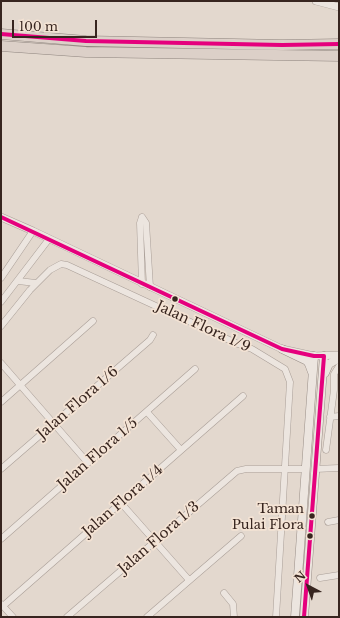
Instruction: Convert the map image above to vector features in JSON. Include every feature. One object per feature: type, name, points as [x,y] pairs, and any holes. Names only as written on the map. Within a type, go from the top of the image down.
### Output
[{"type":"highway","points":[[1,34],[86,41],[282,45],[339,44]]},
{"type":"highway","points":[[1,46],[86,52],[339,56]]},
{"type":"main road","points":[[282,349],[307,361],[310,366],[313,379]]},
{"type":"main road","points":[[295,617],[314,356]]},
{"type":"main road","points":[[304,617],[324,356]]},
{"type":"main road","points":[[322,383],[329,364],[339,356]]},
{"type":"main road","points":[[306,469],[316,470]]},
{"type":"street","points":[[316,1],[339,7]]},
{"type":"street","points":[[1,217],[282,349],[314,356],[339,356]]},
{"type":"street","points":[[142,284],[140,224],[142,217],[146,223],[150,287]]},
{"type":"street","points":[[1,278],[33,231]]},
{"type":"street","points":[[1,302],[49,239]]},
{"type":"street","name":"Jalan Flora 1/9","points":[[1,326],[33,283],[50,270],[61,264],[67,265],[238,344],[252,349],[285,369],[290,382],[276,617]]},
{"type":"street","points":[[29,265],[28,276],[33,283]]},
{"type":"street","points":[[18,281],[33,283]]},
{"type":"street","points":[[1,402],[93,321]]},
{"type":"street","name":"Jalan Flora 1/6","points":[[1,469],[150,340],[153,335]]},
{"type":"street","points":[[1,363],[88,463]]},
{"type":"street","points":[[326,450],[334,390],[334,374],[339,366]]},
{"type":"street","name":"Jalan Flora 1/5","points":[[1,539],[195,369]]},
{"type":"street","name":"Jalan Flora 1/4","points":[[2,605],[243,396]]},
{"type":"street","points":[[147,412],[181,450]]},
{"type":"street","points":[[330,417],[339,416]]},
{"type":"street","points":[[316,470],[339,468]]},
{"type":"street","name":"Jalan Flora 1/3","points":[[67,617],[237,471],[254,469],[306,469]]},
{"type":"street","points":[[120,503],[190,580]]},
{"type":"street","points":[[328,522],[339,520]]},
{"type":"street","points":[[147,617],[241,536]]},
{"type":"street","points":[[320,578],[339,575]]},
{"type":"street","points":[[224,593],[233,604],[234,616]]},
{"type":"street","points":[[2,605],[13,617]]},
{"type":"transit line","points":[[1,34],[86,41],[282,45],[339,44]]},
{"type":"transit line","points":[[1,217],[282,349],[314,356],[324,356],[304,617]]},
{"type":"place","name":"Taman Pulai Flora","points":[[312,516]]}]
